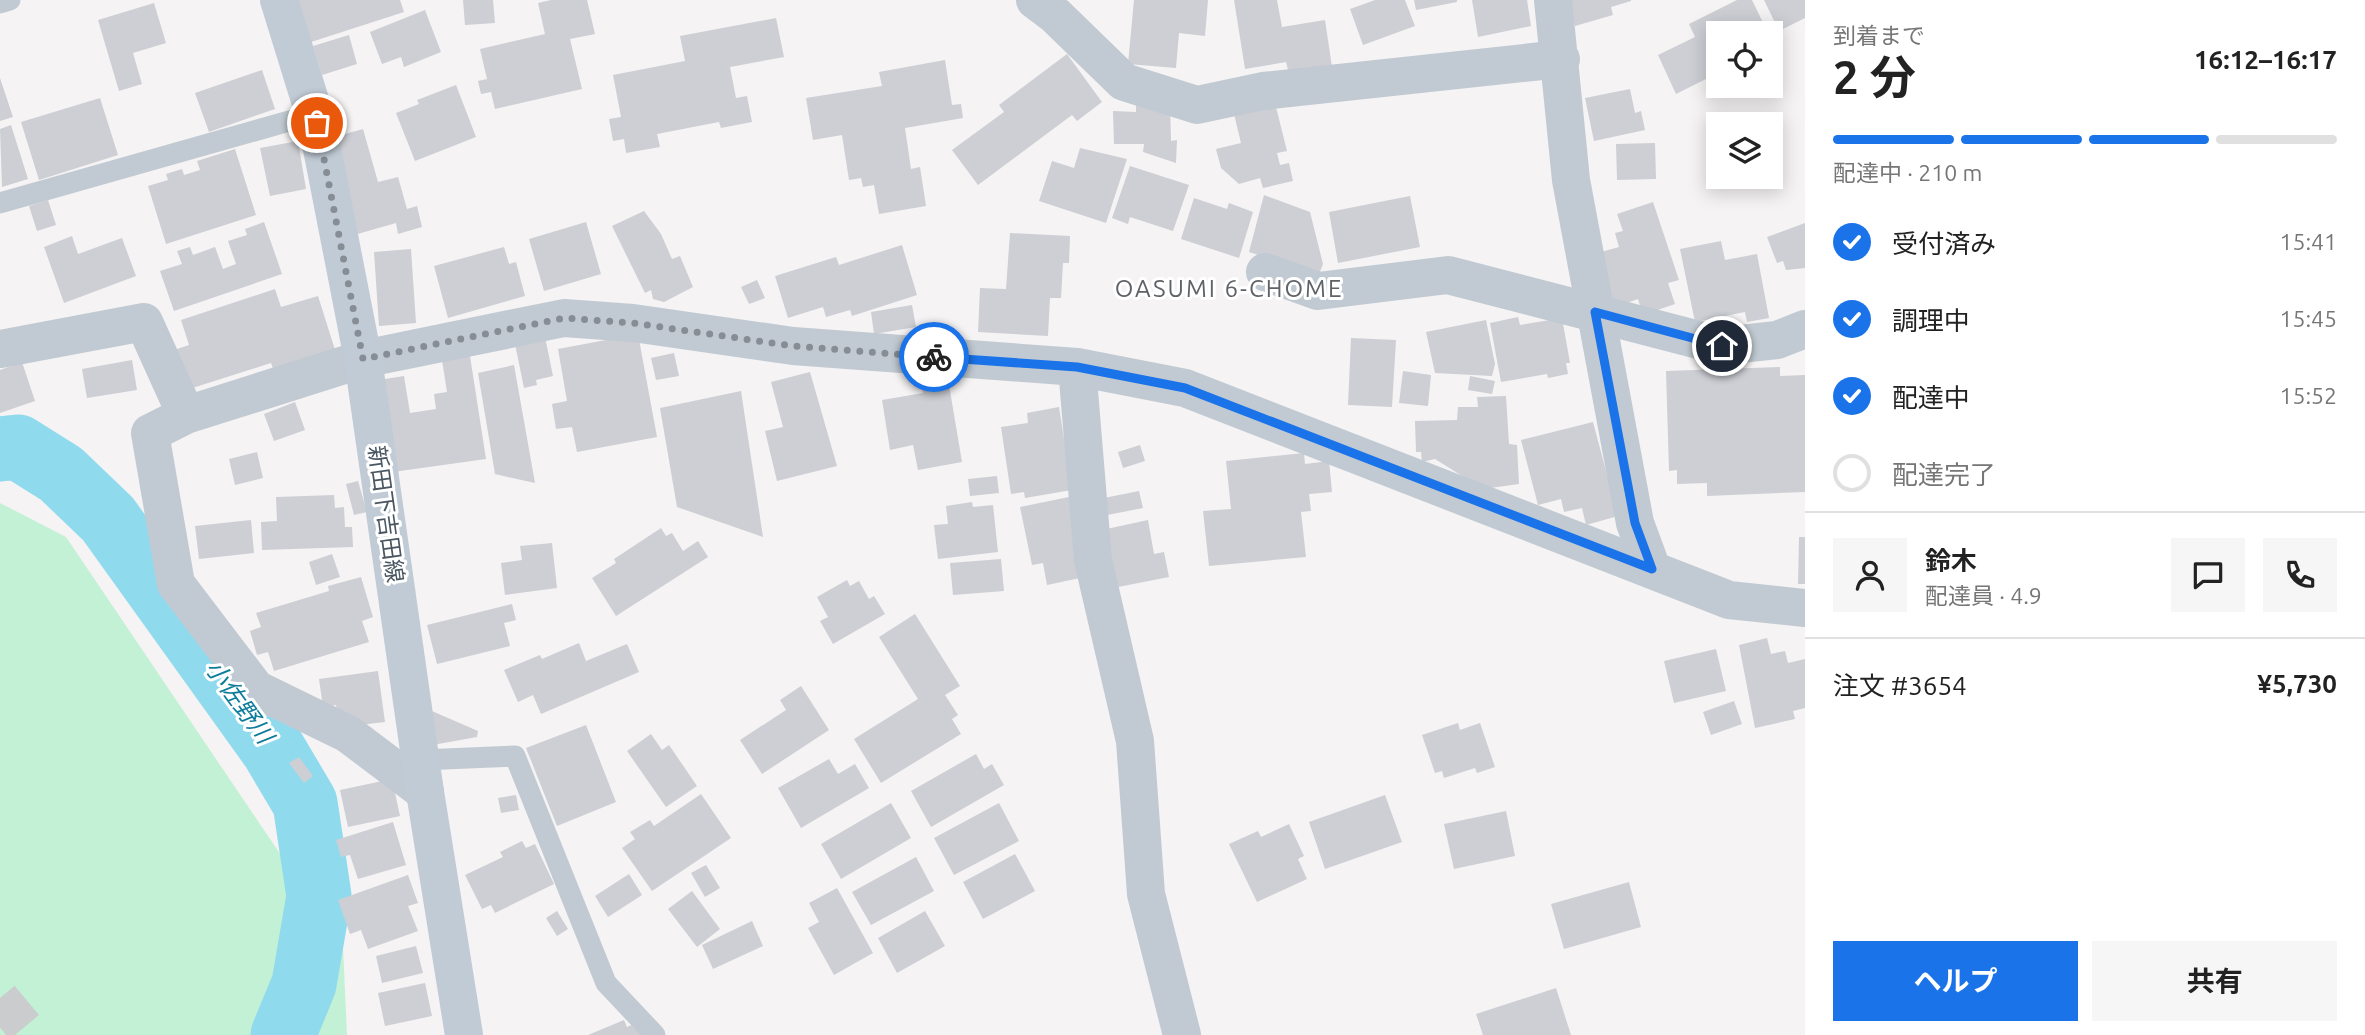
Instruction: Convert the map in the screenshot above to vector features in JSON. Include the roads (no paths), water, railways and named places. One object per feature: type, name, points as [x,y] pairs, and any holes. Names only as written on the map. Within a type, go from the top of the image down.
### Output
[{"type":"main road","name":"新田下吉田線","points":[[279,0],[314,114],[363,359],[423,776],[464,1035]]},
{"type":"street","points":[[1035,0],[1055,15],[1124,82],[1197,105],[1263,91],[1561,59]]},
{"type":"street","points":[[1553,0],[1571,180],[1635,523],[1652,569]]},
{"type":"street","points":[[1265,272],[1318,290],[1448,275],[1722,346],[1777,340],[1805,329]]},
{"type":"street","points":[[423,776],[348,734],[256,688],[176,584],[150,433],[186,415],[363,359],[564,318],[633,323],[793,346],[1077,367],[1185,388],[1729,600],[1805,608]]},
{"type":"street","points":[[0,349],[144,322],[186,415]]},
{"type":"street","points":[[1077,367],[1093,560],[1135,741],[1146,894],[1182,1035]]},
{"type":"lane","points":[[0,4],[10,0]]},
{"type":"lane","points":[[0,203],[314,114]]},
{"type":"lane","points":[[423,776],[514,756],[606,983],[654,1035]]},
{"type":"waterway","name":"小佐野川","points":[[0,449],[18,447],[61,474],[108,519],[273,749],[305,803],[319,896],[304,984],[283,1035]]},
{"type":"tunnel","points":[[0,998],[31,1035]]},
{"type":"district","name":"OASUMI 6-CHOME","points":[[1229,289]]}]
